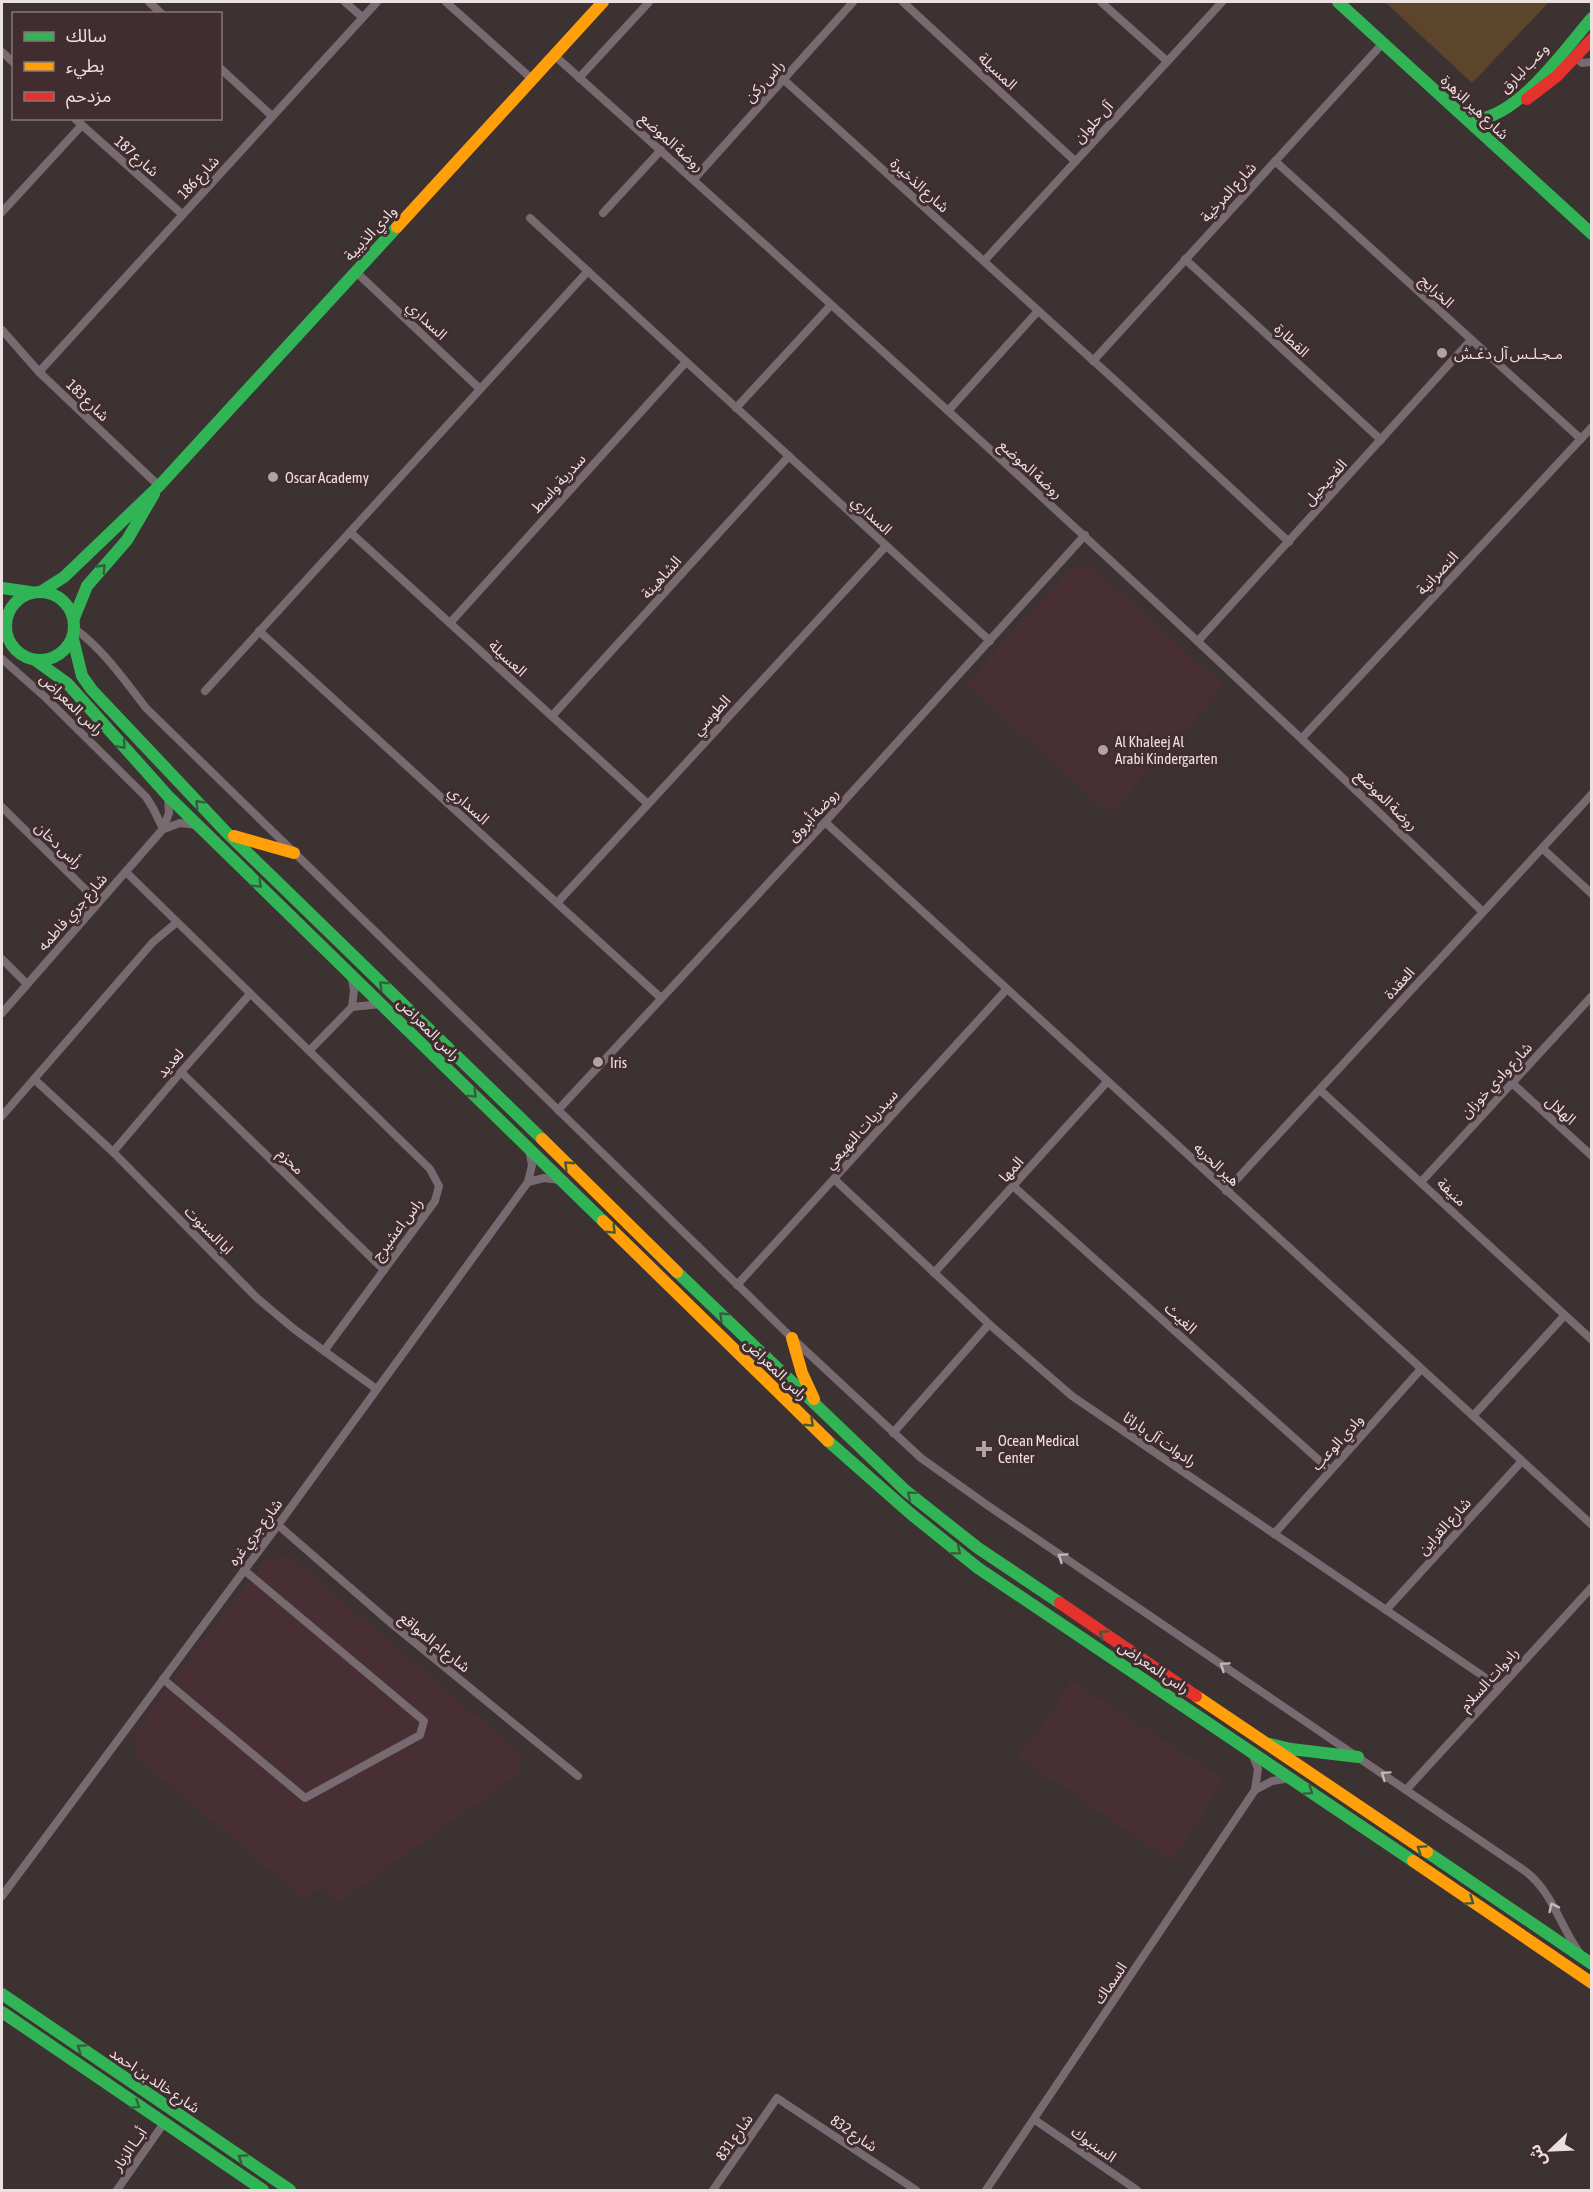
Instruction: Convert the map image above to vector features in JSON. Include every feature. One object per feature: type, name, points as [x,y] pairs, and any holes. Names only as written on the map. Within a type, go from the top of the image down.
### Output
[{"type":"street","points":[[345,2],[362,17]]},
{"type":"street","name":"شارع 186","points":[[39,372],[377,2]]},
{"type":"street","points":[[446,2],[532,79]]},
{"type":"street","name":"وادي الذيبية","points":[[37,592],[64,577],[159,486],[603,2]]},
{"type":"street","points":[[579,78],[649,2]]},
{"type":"street","name":"راس ركن","points":[[694,179],[853,2]]},
{"type":"street","name":"المسيلة","points":[[903,2],[1075,161]]},
{"type":"street","points":[[1101,2],[1167,61]]},
{"type":"street","name":"آل حلوان","points":[[984,261],[1222,2]]},
{"type":"street","name":"شارع هير الزهرة","points":[[1338,2],[1592,234]]},
{"type":"street","name":"وعب لبارق","points":[[1468,120],[1478,121],[1495,115],[1517,99],[1592,18]]},
{"type":"street","name":"وعب لبارق","points":[[1483,136],[1493,121],[1520,105],[1547,84],[1592,39]]},
{"type":"street","name":"شارع المرخية","points":[[1093,360],[1383,43]]},
{"type":"street","name":"روضة الموضع","points":[[554,55],[694,179],[1085,535],[1302,738],[1482,911]]},
{"type":"street","points":[[1575,57],[1582,63],[1592,62]]},
{"type":"street","points":[[222,70],[272,116]]},
{"type":"street","name":"شارع الذخيرة","points":[[783,80],[1093,360],[1289,542]]},
{"type":"street","name":"شارع 187","points":[[76,120],[182,214]]},
{"type":"street","points":[[2,212],[82,125]]},
{"type":"street","points":[[603,213],[661,150]]},
{"type":"street","name":"الخرايج","points":[[1275,161],[1581,439]]},
{"type":"street","name":"السداري","points":[[530,218],[990,641]]},
{"type":"street","name":"القطارة","points":[[1185,259],[1381,440]]},
{"type":"street","name":"السداري","points":[[356,271],[480,389]]},
{"type":"street","points":[[205,690],[588,271]]},
{"type":"street","points":[[736,408],[831,305]]},
{"type":"street","points":[[948,411],[1038,311]]},
{"type":"street","name":"شارع 183","points":[[2,330],[39,372],[159,486]]},
{"type":"street","name":"الفحيحيل","points":[[1198,641],[1471,340]]},
{"type":"street","name":"سدرية واسط","points":[[450,623],[686,362]]},
{"type":"street","name":"النصرانية","points":[[1302,738],[1592,427]]},
{"type":"street","name":"الشاهينة","points":[[552,716],[789,456]]},
{"type":"street","name":"وادي الذيبية","points":[[74,628],[79,598],[89,582],[132,533],[159,486]]},
{"type":"street","name":"العسيلة","points":[[350,532],[648,804]]},
{"type":"street","name":"روضة أبروق","points":[[558,1110],[825,822],[1085,535]]},
{"type":"street","name":"الطوسي","points":[[557,903],[886,546]]},
{"type":"street","points":[[2,588],[37,592],[53,594],[62,599],[70,608],[74,628],[67,649],[47,660],[24,657],[15,650],[4,627],[15,602],[37,592]]},
{"type":"street","name":"راس المعراض","points":[[74,628],[82,676],[92,690],[227,833],[906,1491],[978,1548],[1587,1961]]},
{"type":"street","name":"راس المعراض","points":[[74,628],[133,689],[146,708],[737,1285],[921,1458],[1535,1879],[1543,1889],[1564,1931],[1587,1961]]},
{"type":"street","name":"السداري","points":[[259,631],[661,998]]},
{"type":"street","name":"راس المعراض","points":[[2,658],[146,797],[163,829]]},
{"type":"street","name":"راس المعراض","points":[[35,660],[67,683],[168,796],[197,825],[828,1441],[911,1514],[978,1568],[1251,1750],[1592,1983]]},
{"type":"street","name":"العقدة","points":[[1226,1191],[1592,794]]},
{"type":"street","points":[[163,829],[169,813],[168,796]]},
{"type":"street","name":"رأس دخان","points":[[2,807],[98,902]]},
{"type":"street","name":"هير الحربه","points":[[825,822],[1107,1083],[1592,1525]]},
{"type":"street","points":[[163,829],[180,823],[197,825]]},
{"type":"street","name":"شارع جري فاطمه","points":[[2,1013],[163,829]]},
{"type":"street","points":[[227,833],[247,841],[294,852]]},
{"type":"street","points":[[1542,848],[1592,894]]},
{"type":"street","name":"راس اعشيرج","points":[[126,872],[430,1168],[439,1186],[435,1201],[324,1351]]},
{"type":"street","points":[[2,1116],[153,942],[176,923]]},
{"type":"street","points":[[2,959],[27,984]]},
{"type":"street","points":[[310,1050],[352,1007],[354,990],[351,974]]},
{"type":"street","name":"سيدريات النهيعي","points":[[737,1285],[1006,990]]},
{"type":"street","name":"لعديد","points":[[113,1152],[250,993]]},
{"type":"street","name":"شارع وادي خوزان","points":[[1421,1182],[1592,996]]},
{"type":"street","points":[[352,1007],[382,1004]]},
{"type":"street","name":"محزم","points":[[181,1072],[384,1270]]},
{"type":"street","name":"ابا السنوت","points":[[34,1079],[113,1152],[257,1298],[375,1389]]},
{"type":"street","name":"المها","points":[[934,1273],[1107,1083]]},
{"type":"street","name":"الهلال","points":[[1512,1083],[1592,1156]]},
{"type":"street","name":"منيفة","points":[[1320,1090],[1592,1340]]},
{"type":"street","points":[[528,1148],[532,1165],[528,1182],[544,1178],[560,1180]]},
{"type":"street","name":"رادوات آل باراثا","points":[[834,1179],[934,1273],[1072,1396],[1499,1688]]},
{"type":"street","name":"شارع جري غره","points":[[2,1896],[278,1525],[528,1182]]},
{"type":"street","name":"الغيث","points":[[1013,1186],[1330,1470]]},
{"type":"street","points":[[1473,1416],[1564,1316]]},
{"type":"street","points":[[893,1433],[990,1324]]},
{"type":"street","points":[[792,1338],[802,1373],[819,1408]]},
{"type":"street","name":"وادي الوعب","points":[[1274,1534],[1421,1369]]},
{"type":"street","name":"شارع القراين","points":[[1386,1610],[1522,1461]]},
{"type":"street","name":"شارع ام المواقع","points":[[278,1525],[393,1624],[578,1776]]},
{"type":"street","points":[[163,1679],[305,1798],[420,1735],[424,1721],[244,1569]]},
{"type":"street","name":"رادوات السلام","points":[[1406,1790],[1592,1587]]},
{"type":"street","points":[[1262,1742],[1291,1749],[1358,1757]]},
{"type":"street","points":[[1251,1750],[1258,1769],[1255,1790]]},
{"type":"street","points":[[1255,1790],[1272,1781],[1291,1778]]},
{"type":"street","name":"السماك","points":[[986,2190],[1255,1790]]},
{"type":"street","name":"شارع خالد بن احمد","points":[[2,1994],[290,2190]]},
{"type":"street","name":"شارع خالد بن احمد","points":[[2,2012],[263,2190]]},
{"type":"street","name":"شارع 831","points":[[713,2190],[777,2098]]},
{"type":"street","name":"شارع 832","points":[[777,2098],[916,2190]]},
{"type":"street","name":"السنبوك","points":[[1035,2120],[1137,2190]]},
{"type":"street","name":"أبــا الزبار","points":[[117,2190],[164,2123]]},
{"type":"shaded area","points":[[1385,2],[1549,2],[1472,83]]},
{"type":"shaded area","name":"Al Khaleej Al Arabi Kindergarten","points":[[1091,566],[1224,686],[1110,813],[966,684],[1070,568]]},
{"type":"shaded area","points":[[289,1556],[520,1753],[519,1773],[339,1902],[321,1888],[305,1899],[136,1757],[134,1736],[163,1692],[266,1560]]},
{"type":"shaded area","points":[[1072,1680],[1224,1780],[1171,1862],[1063,1786],[1066,1780],[1062,1778],[1058,1784],[1018,1756],[1026,1743],[1029,1745]]},
{"type":"traffic: fast","points":[[1338,2],[1592,234]]},
{"type":"traffic: fast","points":[[1468,120],[1486,118],[1503,110],[1521,97],[1553,65],[1592,18]]},
{"type":"traffic: fast","points":[[42,591],[64,577],[159,486],[397,227]]},
{"type":"traffic: fast","points":[[74,618],[87,586],[127,540],[154,494]]},
{"type":"traffic: fast","points":[[2,588],[30,592]]},
{"type":"traffic: fast","points":[[33,592],[47,592],[59,597],[69,607],[74,626],[69,645],[59,655],[47,660],[33,660],[21,655],[11,645],[6,633],[6,619],[11,607],[21,597],[33,592]]},
{"type":"traffic: fast","points":[[73,639],[82,676],[92,690],[227,833],[542,1139]]},
{"type":"traffic: fast","points":[[35,660],[67,683],[168,796],[603,1221]]},
{"type":"traffic: fast","points":[[677,1272],[906,1491],[978,1548],[1060,1603]]},
{"type":"traffic: fast","points":[[828,1441],[911,1514],[978,1568],[1413,1861]]},
{"type":"traffic: fast","points":[[1270,1744],[1291,1749],[1358,1757]]},
{"type":"traffic: fast","points":[[1427,1852],[1592,1964]]},
{"type":"traffic: fast","points":[[2,1994],[290,2190]]},
{"type":"traffic: fast","points":[[2,2012],[263,2190]]},
{"type":"traffic: slow","points":[[397,227],[603,2]]},
{"type":"traffic: slow","points":[[234,836],[294,853]]},
{"type":"traffic: slow","points":[[542,1139],[677,1272]]},
{"type":"traffic: slow","points":[[603,1221],[828,1441]]},
{"type":"traffic: slow","points":[[792,1338],[802,1373],[814,1399]]},
{"type":"traffic: slow","points":[[1196,1696],[1427,1852]]},
{"type":"traffic: slow","points":[[1413,1861],[1592,1983]]},
{"type":"traffic: jam","points":[[1527,99],[1557,76],[1592,39]]},
{"type":"traffic: jam","points":[[1060,1603],[1196,1696]]},
{"type":"place","name":"مـجـلـس آل دغـش","points":[[1442,353]]},
{"type":"place","name":"Oscar Academy","points":[[273,477]]},
{"type":"place","name":"Al Khaleej Al Arabi Kindergarten","points":[[1103,750]]},
{"type":"place","name":"Iris","points":[[598,1062]]},
{"type":"place","name":"Ocean Medical Center","points":[[984,1449]]}]
